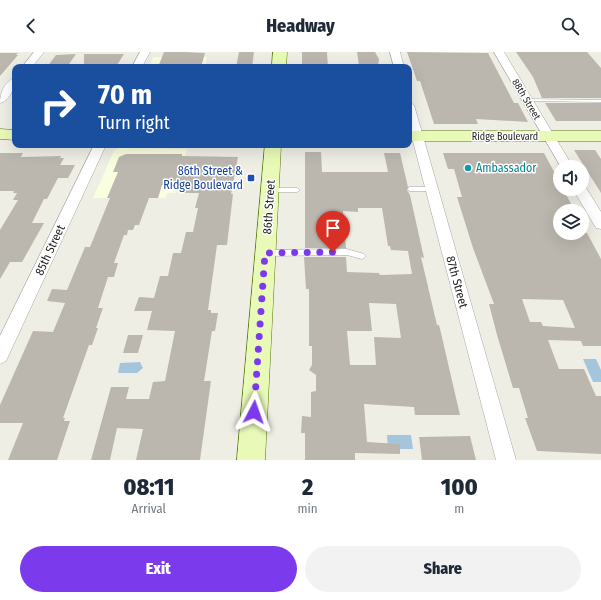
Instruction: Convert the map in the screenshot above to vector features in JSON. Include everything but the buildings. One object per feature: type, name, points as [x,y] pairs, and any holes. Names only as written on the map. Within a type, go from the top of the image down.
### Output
[{"type":"main road","points":[[279,64],[280,52]]},
{"type":"main road","points":[[0,134],[12,135]]},
{"type":"main road","name":"Ridge Boulevard","points":[[413,136],[601,136]]},
{"type":"main road","name":"86th Street","points":[[251,460],[273,148]]},
{"type":"street","points":[[29,64],[39,52]]},
{"type":"street","points":[[139,64],[145,52]]},
{"type":"street","points":[[394,52],[398,64]]},
{"type":"street","name":"88th Street","points":[[499,52],[563,160]]},
{"type":"street","points":[[0,100],[12,86]]},
{"type":"street","name":"87th Street","points":[[413,136],[432,189],[506,460]]},
{"type":"street","name":"85th Street","points":[[0,355],[99,148]]},
{"type":"street","points":[[584,196],[601,224]]},
{"type":"lane","points":[[527,100],[601,101]]},
{"type":"lane","points":[[411,189],[432,189]]},
{"type":"lane","points":[[270,190],[297,190]]},
{"type":"lane","points":[[265,253],[347,252],[362,256]]},
{"type":"shaded area","points":[[153,57],[207,57],[205,64],[150,64]]},
{"type":"shaded area","points":[[119,148],[187,149],[176,193],[167,193],[166,198],[93,198],[114,151]]},
{"type":"water","points":[[583,359],[596,359],[601,370],[601,382],[593,382]]},
{"type":"water","points":[[140,362],[143,368],[137,373],[118,373],[120,363]]},
{"type":"water","points":[[387,435],[411,435],[413,449],[388,449]]},
{"type":"place","name":"Ambassador","points":[[468,168]]},
{"type":"place","name":"86th Street & Ridge Boulevard","points":[[251,178]]},
{"type":"route","points":[[254,412],[265,253],[333,252]]}]
